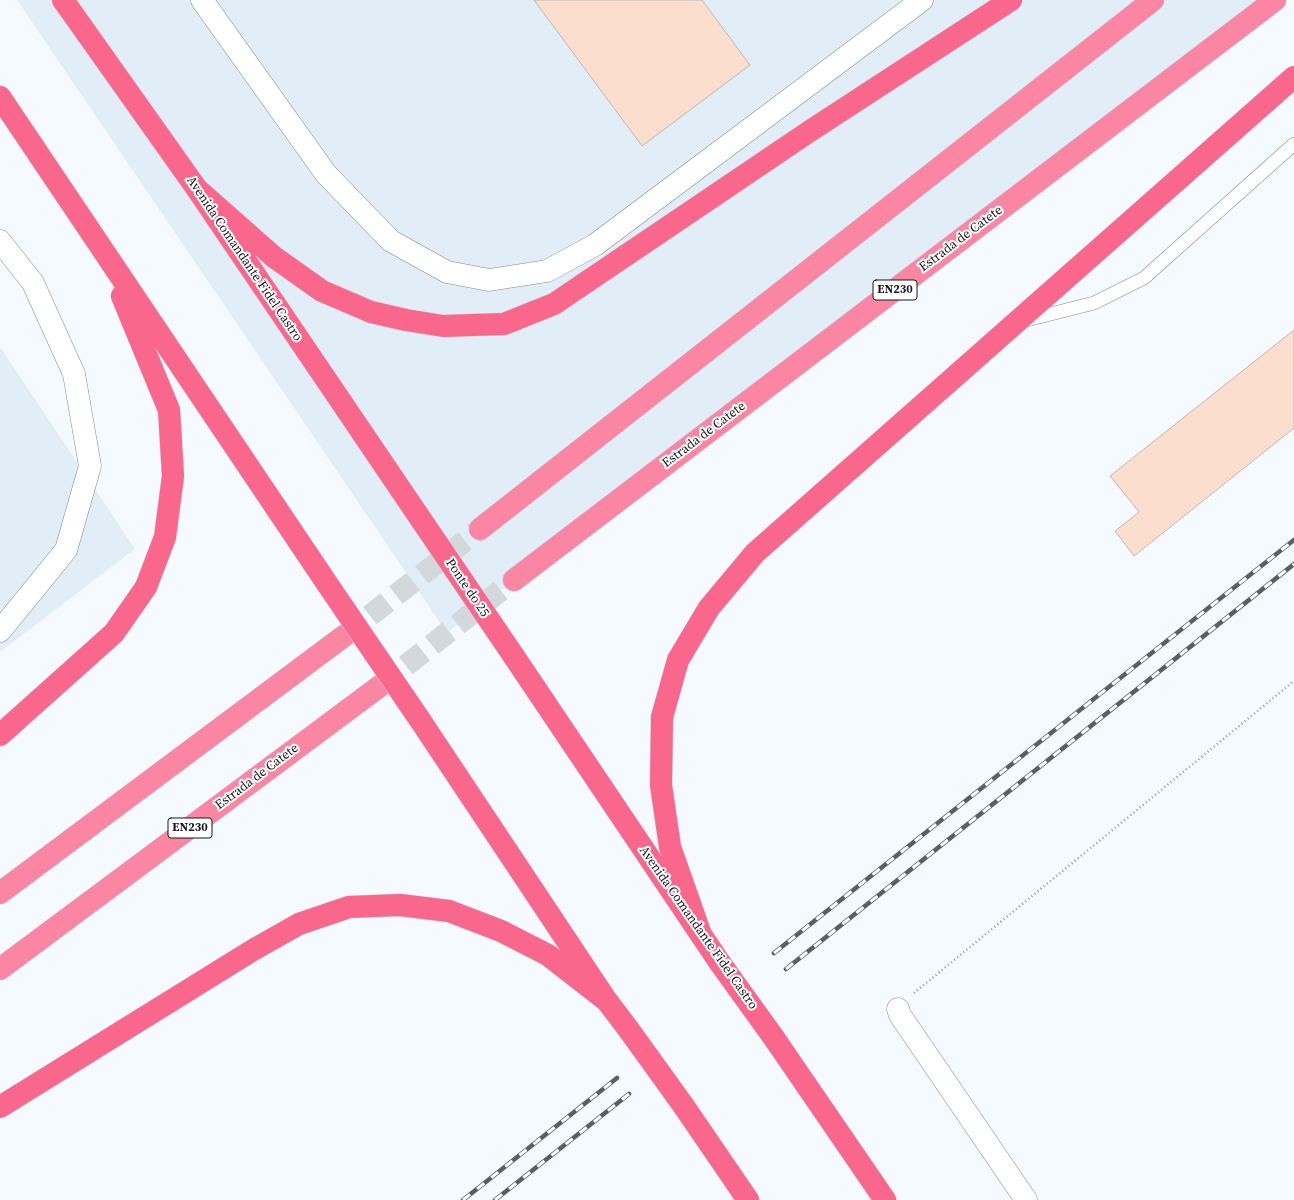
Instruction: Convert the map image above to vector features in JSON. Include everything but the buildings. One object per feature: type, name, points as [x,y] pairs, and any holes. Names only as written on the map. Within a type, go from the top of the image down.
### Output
[{"type":"highway","name":"Avenida Comandante Fidel Castro","points":[[63,0],[197,189],[422,521]]},
{"type":"highway","points":[[197,189],[274,257],[322,291],[371,312],[406,320],[443,326],[504,324],[554,304],[810,131],[1012,0]]},
{"type":"highway","points":[[480,529],[1153,0]]},
{"type":"highway","name":"Estrada de Catete","points":[[514,580],[1275,0]]},
{"type":"highway","points":[[701,935],[670,847],[661,785],[662,717],[678,660],[709,608],[755,553],[1294,78]]},
{"type":"highway","points":[[0,97],[420,720],[607,1001],[683,1105],[748,1200]]},
{"type":"highway","points":[[0,735],[114,633],[146,587],[165,537],[173,476],[169,410],[104,253]]},
{"type":"highway","name":"Ponte do 25","points":[[422,521],[513,655]]},
{"type":"highway","points":[[0,893],[344,636]]},
{"type":"highway","name":"Avenida Comandante Fidel Castro","points":[[513,655],[720,963],[774,1038],[885,1200]]},
{"type":"highway","name":"Estrada de Catete","points":[[0,969],[380,686]]},
{"type":"highway","points":[[0,1108],[253,950],[299,924],[349,907],[400,905],[448,911],[501,931],[548,955],[607,1001]]},
{"type":"street","points":[[202,0],[326,174],[391,241],[447,272],[489,280],[547,272],[596,245],[922,0]]},
{"type":"street","points":[[0,241],[33,283],[74,374],[90,466],[66,550],[0,631]]},
{"type":"street","points":[[898,1009],[900,1015],[1026,1200]]},
{"type":"lane","points":[[1017,322],[1094,303],[1144,278],[1294,144]]},
{"type":"path","points":[[898,1009],[898,1006],[1294,681]]},
{"type":"shaded area","points":[[17,0],[1261,0],[447,633]]},
{"type":"shaded area","points":[[0,347],[135,549],[0,652]]},
{"type":"tunnel","points":[[344,636],[480,529]]},
{"type":"tunnel","points":[[380,686],[514,580]]},
{"type":"railway","points":[[774,953],[1294,540]]},
{"type":"railway","points":[[786,969],[1294,564]]},
{"type":"railway","points":[[463,1200],[617,1078]]},
{"type":"railway","points":[[495,1200],[629,1094]]}]
